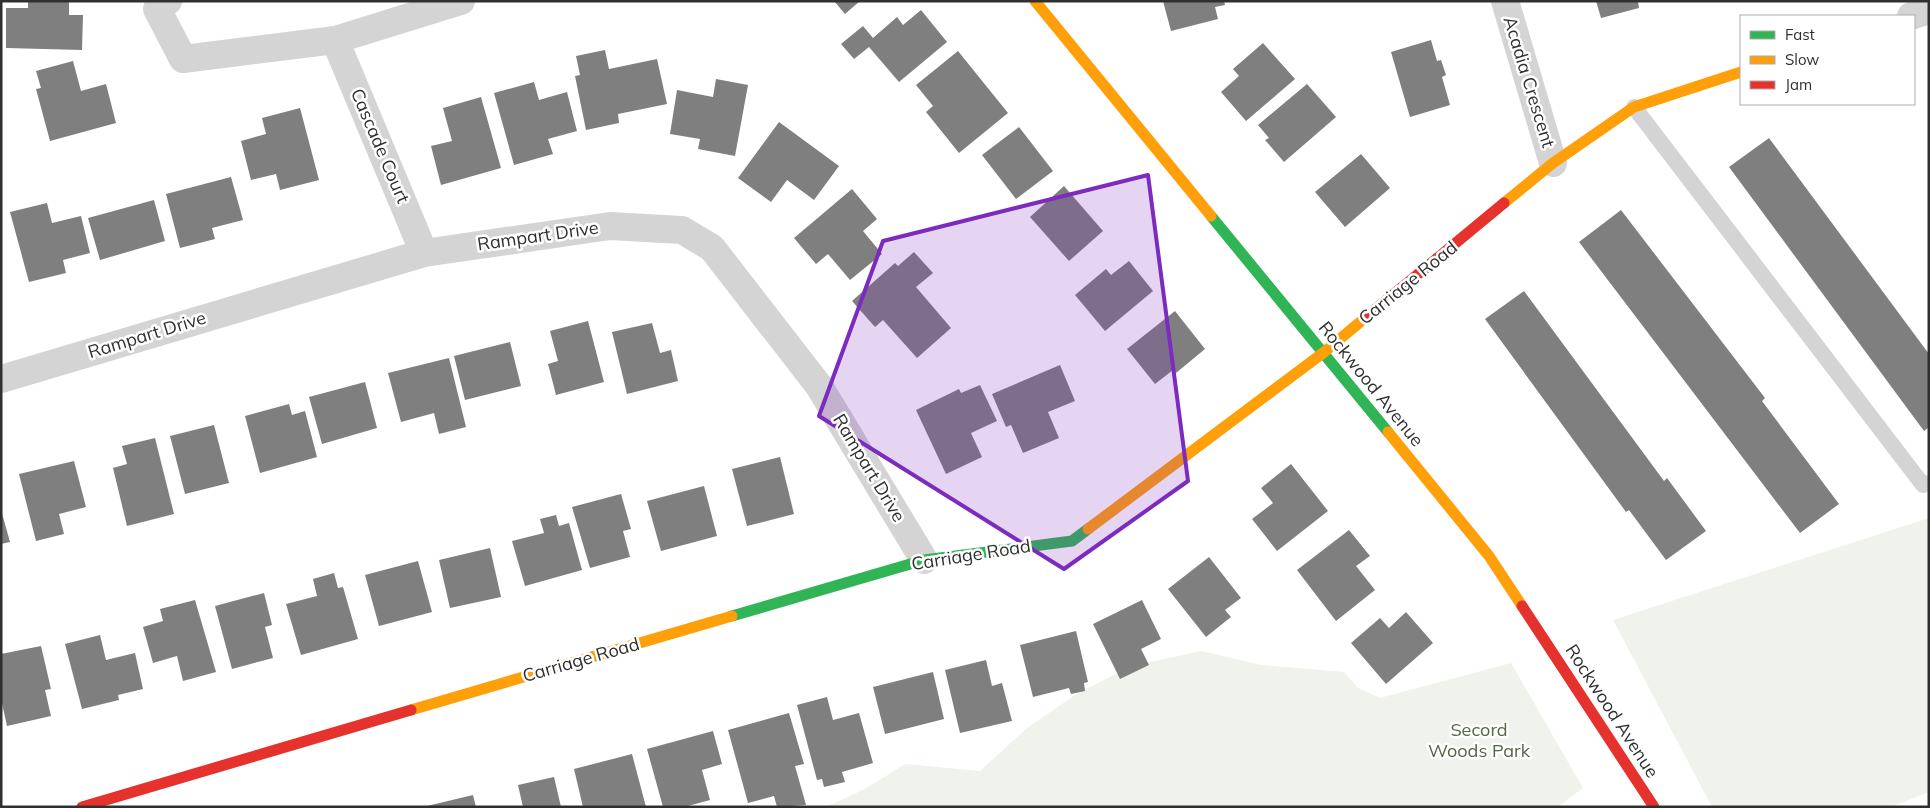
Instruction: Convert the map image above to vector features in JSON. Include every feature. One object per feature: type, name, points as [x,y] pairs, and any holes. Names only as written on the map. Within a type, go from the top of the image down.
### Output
[{"type":"street","points":[[168,1],[156,9],[183,59],[335,40],[461,1]]},
{"type":"street","name":"Rockwood Avenue","points":[[1035,1],[1489,556],[1654,807]]},
{"type":"street","name":"Acadia Crescent","points":[[1505,1],[1553,164]]},
{"type":"street","points":[[1914,15],[1929,10]]},
{"type":"street","name":"Cascade Court","points":[[335,40],[424,252]]},
{"type":"street","name":"Carriage Road","points":[[82,807],[924,560],[1072,541],[1323,352],[1553,164],[1634,107],[1740,72]]},
{"type":"street","name":"Rampart Drive","points":[[1,379],[424,252],[610,226],[682,230],[712,248],[819,386],[924,560]]},
{"type":"lane","points":[[1634,107],[1922,485],[1929,484]]},
{"type":"highlighted area","points":[[1148,175],[1188,481],[1064,569],[819,416],[883,241]]},
{"type":"green space","points":[[1929,518],[1929,792],[1891,807],[1712,807],[1613,620]]},
{"type":"green space","name":"Secord Woods Park","points":[[1201,651],[1261,665],[1344,672],[1358,688],[1380,698],[1511,663],[1583,788],[1558,807],[826,807],[865,789],[905,764],[980,771],[1027,728],[1075,695],[1131,666]]},
{"type":"building","points":[[28,1],[69,1],[69,15],[83,15],[82,50],[6,48],[6,8],[28,8]]},
{"type":"building","points":[[834,1],[860,1],[845,14]]},
{"type":"building","points":[[1163,1],[1224,1],[1225,5],[1215,7],[1218,19],[1171,31]]},
{"type":"building","points":[[1596,1],[1638,1],[1639,8],[1601,18]]},
{"type":"building","points":[[921,10],[947,42],[899,82],[869,47],[854,59],[841,44],[863,26],[873,38],[897,17],[903,25]]},
{"type":"building","points":[[1431,40],[1437,61],[1441,60],[1446,75],[1442,77],[1450,105],[1410,117],[1391,52]]},
{"type":"building","points":[[1263,43],[1295,79],[1246,121],[1221,92],[1239,76],[1233,69]]},
{"type":"building","points":[[605,50],[609,69],[657,59],[667,104],[618,114],[619,123],[586,130],[575,76],[580,75],[576,56]]},
{"type":"building","points":[[958,51],[1008,113],[959,153],[926,112],[933,106],[916,85]]},
{"type":"building","points":[[73,61],[81,91],[106,84],[116,123],[50,141],[36,89],[41,88],[36,71]]},
{"type":"building","points":[[716,79],[748,85],[735,156],[698,149],[700,139],[670,134],[677,90],[713,97]]},
{"type":"building","points":[[534,82],[539,100],[567,92],[577,131],[548,139],[553,154],[514,165],[494,93]]},
{"type":"building","points":[[1307,84],[1336,117],[1284,162],[1265,140],[1269,138],[1258,125]]},
{"type":"building","points":[[481,97],[501,168],[441,185],[431,146],[452,141],[443,108]]},
{"type":"building","points":[[300,108],[319,180],[280,190],[276,174],[251,180],[241,141],[266,134],[262,118]]},
{"type":"building","points":[[779,122],[839,166],[814,200],[787,180],[771,202],[738,178]]},
{"type":"building","points":[[1019,127],[1053,171],[1016,199],[982,155]]},
{"type":"building","points":[[1769,138],[1929,354],[1929,427],[1924,431],[1729,167]]},
{"type":"building","points":[[1361,154],[1390,188],[1345,227],[1315,192]]},
{"type":"building","points":[[231,177],[243,220],[212,228],[215,239],[180,248],[166,194]]},
{"type":"building","points":[[1064,186],[1103,231],[1069,261],[1030,217]]},
{"type":"building","points":[[852,189],[877,219],[863,231],[882,254],[850,280],[828,254],[816,264],[794,238]]},
{"type":"building","points":[[154,200],[165,241],[100,260],[88,218]]},
{"type":"building","points":[[47,203],[52,223],[81,216],[90,253],[63,260],[66,273],[29,282],[10,212]]},
{"type":"building","points":[[1621,210],[1765,398],[1762,401],[1839,504],[1800,533],[1579,242]]},
{"type":"building","points":[[914,252],[933,273],[916,287],[951,328],[917,358],[883,320],[875,327],[852,301],[895,263],[898,266]]},
{"type":"building","points":[[1129,261],[1153,291],[1105,331],[1075,295],[1106,269],[1111,275]]},
{"type":"building","points":[[1524,291],[1664,481],[1667,478],[1706,531],[1666,560],[1629,510],[1626,512],[1485,319]]},
{"type":"building","points":[[1175,311],[1205,349],[1176,373],[1173,370],[1155,384],[1127,349]]},
{"type":"building","points":[[588,321],[604,382],[556,395],[548,364],[558,361],[550,331]]},
{"type":"building","points":[[652,323],[660,353],[671,350],[678,381],[627,394],[612,332]]},
{"type":"building","points":[[510,342],[521,386],[465,400],[454,356]]},
{"type":"building","points":[[449,358],[466,427],[439,434],[434,413],[401,422],[388,373]]},
{"type":"building","points":[[1060,365],[1075,401],[1048,412],[1059,438],[1023,453],[1011,425],[1006,427],[992,394]]},
{"type":"building","points":[[365,382],[377,428],[322,444],[309,397]]},
{"type":"building","points":[[980,385],[997,421],[971,433],[982,457],[946,474],[916,410],[959,389],[961,393]]},
{"type":"building","points":[[289,404],[292,415],[305,411],[317,457],[260,473],[245,416]]},
{"type":"building","points":[[214,425],[229,483],[185,494],[170,436]]},
{"type":"building","points":[[155,438],[174,514],[127,526],[113,468],[127,464],[122,446]]},
{"type":"building","points":[[780,457],[794,514],[747,526],[732,469]]},
{"type":"building","points":[[74,461],[86,507],[59,514],[64,534],[36,541],[19,474]]},
{"type":"building","points":[[1291,464],[1328,511],[1277,551],[1252,519],[1273,503],[1261,488]]},
{"type":"building","points":[[704,486],[717,536],[661,551],[647,501]]},
{"type":"building","points":[[621,494],[631,529],[623,531],[630,557],[590,568],[572,507]]},
{"type":"building","points":[[1,510],[10,542],[1,544]]},
{"type":"building","points":[[556,515],[559,526],[569,523],[582,570],[525,586],[512,541],[544,533],[540,519]]},
{"type":"building","points":[[1349,530],[1370,556],[1356,566],[1375,590],[1336,621],[1297,570]]},
{"type":"building","points":[[490,548],[501,597],[450,608],[439,560]]},
{"type":"building","points":[[1209,557],[1241,598],[1225,610],[1231,617],[1206,637],[1168,589]]},
{"type":"building","points":[[418,561],[432,612],[379,626],[365,575]]},
{"type":"building","points":[[334,573],[338,588],[343,587],[358,639],[301,655],[286,604],[317,596],[313,579]]},
{"type":"building","points":[[264,593],[272,625],[265,627],[273,658],[232,669],[215,606]]},
{"type":"building","points":[[195,600],[216,672],[183,681],[177,656],[153,663],[143,627],[163,621],[160,609]]},
{"type":"building","points":[[1142,600],[1161,639],[1141,649],[1149,665],[1120,679],[1093,624]]},
{"type":"building","points":[[1406,612],[1433,643],[1386,684],[1351,643],[1380,618],[1389,628]]},
{"type":"building","points":[[1076,631],[1088,682],[1084,683],[1085,691],[1071,694],[1069,688],[1033,697],[1020,645]]},
{"type":"building","points":[[100,635],[106,660],[135,653],[143,689],[118,695],[119,700],[82,709],[65,644]]},
{"type":"building","points":[[41,646],[51,689],[45,690],[51,716],[7,726],[1,699],[1,654]]},
{"type":"building","points":[[986,660],[992,686],[1002,683],[1012,721],[960,733],[945,670]]},
{"type":"building","points":[[933,672],[944,719],[885,734],[873,687]]},
{"type":"building","points":[[827,697],[833,720],[859,713],[873,763],[842,772],[845,782],[824,787],[822,779],[817,780],[797,705]]},
{"type":"building","points":[[789,713],[804,764],[795,766],[806,805],[777,807],[774,796],[748,803],[728,730]]},
{"type":"building","points":[[713,731],[722,764],[702,770],[710,800],[684,807],[663,807],[647,749]]},
{"type":"building","points":[[632,754],[646,807],[583,807],[574,769]]},
{"type":"building","points":[[554,777],[561,807],[523,807],[518,785]]},
{"type":"building","points":[[473,795],[476,807],[427,807],[427,806]]},
{"type":"traffic: fast","points":[[1211,216],[1388,432]]},
{"type":"traffic: fast","points":[[732,616],[924,560],[1072,541],[1088,529]]},
{"type":"traffic: slow","points":[[1035,1],[1211,216]]},
{"type":"traffic: slow","points":[[1504,203],[1553,163],[1634,107],[1740,72]]},
{"type":"traffic: slow","points":[[1088,529],[1323,353],[1365,318]]},
{"type":"traffic: slow","points":[[1388,432],[1489,556],[1522,606]]},
{"type":"traffic: slow","points":[[411,710],[732,616]]},
{"type":"traffic: jam","points":[[1365,318],[1504,203]]},
{"type":"traffic: jam","points":[[1522,606],[1654,807]]},
{"type":"traffic: jam","points":[[82,807],[411,710]]}]
